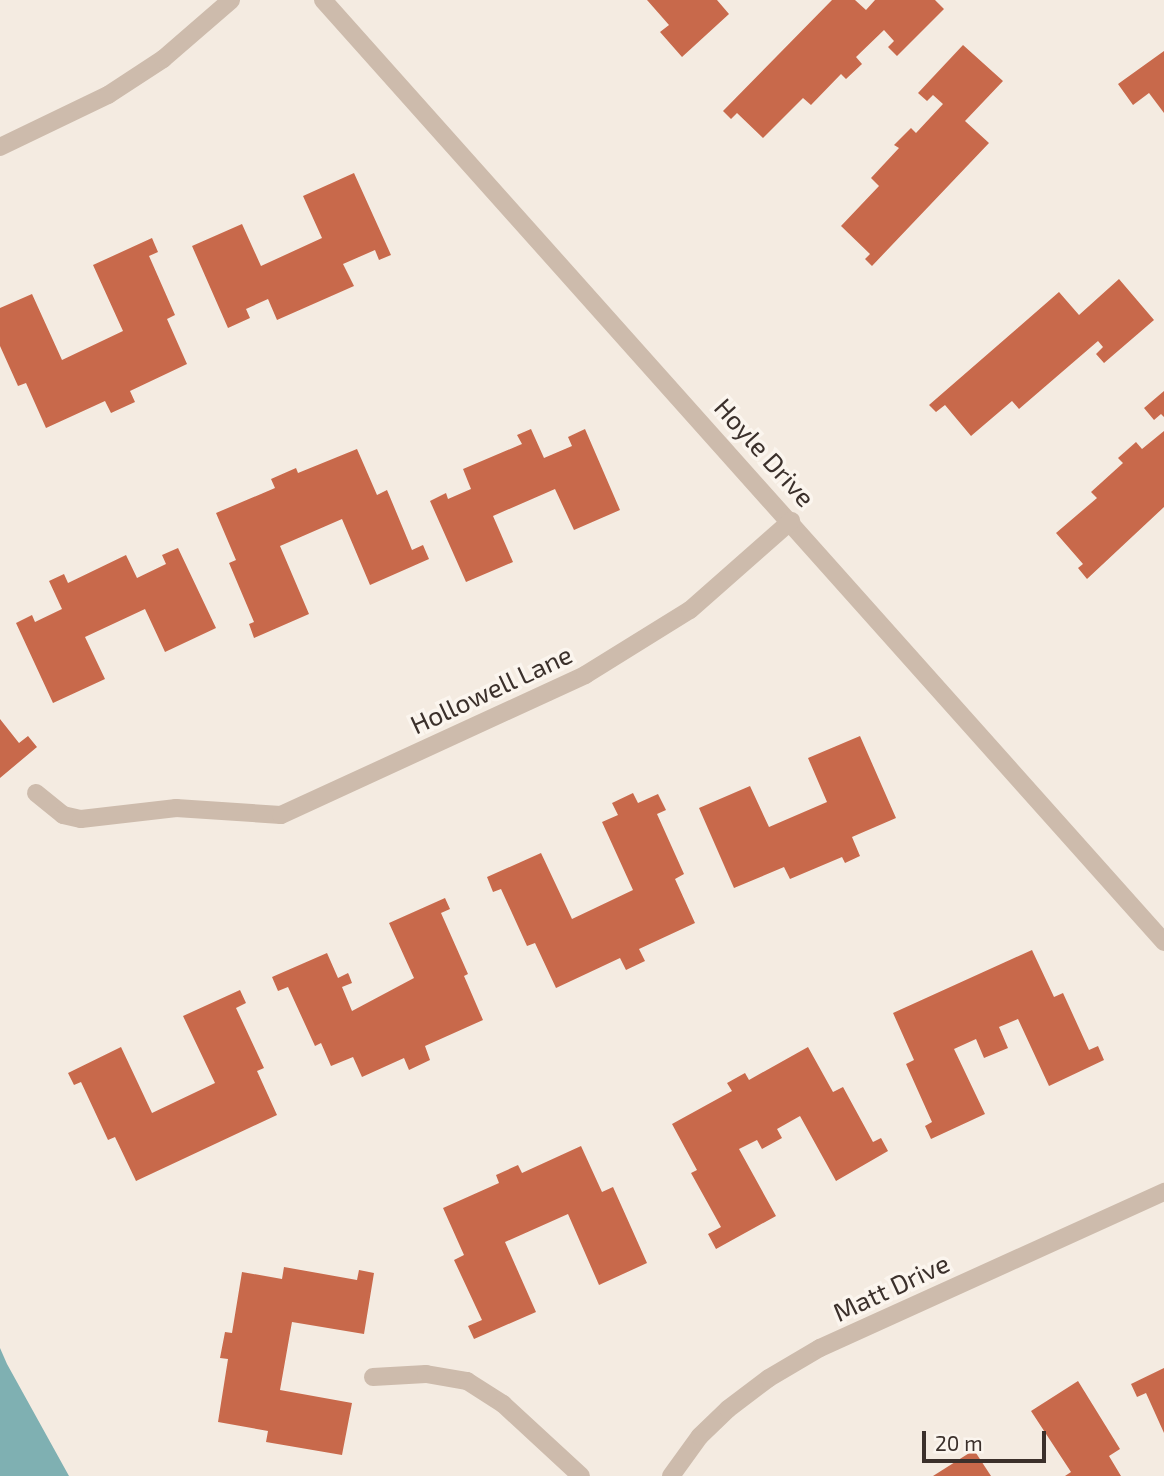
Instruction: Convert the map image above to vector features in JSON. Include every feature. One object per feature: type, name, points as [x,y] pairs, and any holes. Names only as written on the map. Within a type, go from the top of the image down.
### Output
[{"type":"street","points":[[0,147],[119,88],[163,59],[231,0]]},
{"type":"street","name":"Hoyle Drive","points":[[323,0],[791,521],[1164,942]]},
{"type":"street","name":"Hollowell Lane","points":[[36,793],[63,816],[81,819],[176,808],[281,815],[585,675],[690,610],[791,521]]},
{"type":"street","name":"Matt Drive","points":[[671,1476],[700,1436],[728,1409],[769,1378],[820,1349],[1164,1192]]},
{"type":"street","points":[[373,1377],[426,1374],[467,1381],[503,1404],[581,1476]]},
{"type":"water","points":[[0,1348],[7,1364],[69,1476],[0,1476]]},
{"type":"building","points":[[647,0],[717,0],[729,14],[682,57],[660,32],[669,25]]},
{"type":"building","points":[[832,0],[855,0],[866,10],[875,0],[935,0],[944,9],[897,56],[888,47],[894,41],[884,30],[856,57],[862,64],[846,79],[841,74],[811,105],[803,98],[763,138],[737,113],[731,119],[723,111]]},
{"type":"building","points":[[963,45],[1003,81],[965,121],[989,143],[872,266],[865,259],[870,254],[841,226],[879,186],[871,178],[899,148],[894,145],[911,128],[916,133],[943,104],[933,95],[927,101],[918,93]]},
{"type":"building","points":[[1164,51],[1164,113],[1149,93],[1133,105],[1118,84]]},
{"type":"building","points":[[354,173],[391,255],[379,260],[375,250],[343,264],[354,286],[277,320],[268,299],[246,309],[250,318],[228,328],[192,246],[242,224],[261,266],[322,238],[303,196]]},
{"type":"building","points":[[152,238],[158,252],[149,256],[175,315],[167,319],[187,364],[130,391],[135,402],[111,413],[105,401],[46,428],[26,383],[18,386],[0,346],[0,308],[32,294],[62,360],[123,331],[93,265]]},
{"type":"building","points":[[1119,279],[1154,320],[1104,363],[1096,354],[1103,347],[1098,341],[1019,409],[1012,401],[971,436],[945,405],[936,412],[929,405],[1059,292],[1079,315]]},
{"type":"building","points":[[1164,391],[1164,417],[1161,414],[1154,420],[1144,408]]},
{"type":"building","points":[[531,429],[544,458],[572,446],[568,437],[585,429],[620,510],[574,530],[555,489],[493,516],[513,562],[466,582],[430,501],[446,493],[448,499],[471,489],[463,469],[522,444],[517,435]]},
{"type":"building","points":[[1164,431],[1164,507],[1087,579],[1078,568],[1083,564],[1056,533],[1097,498],[1091,492],[1123,463],[1118,458],[1136,442],[1142,449]]},
{"type":"building","points":[[357,449],[377,495],[387,490],[412,550],[423,545],[429,559],[370,585],[342,519],[280,546],[309,614],[254,638],[249,624],[254,622],[229,563],[236,560],[216,513],[275,488],[271,479],[296,468],[298,473]]},
{"type":"building","points":[[178,548],[216,628],[165,652],[145,609],[85,637],[105,679],[53,703],[16,623],[32,615],[35,622],[62,609],[49,581],[64,574],[68,583],[126,555],[137,578],[166,564],[162,555]]},
{"type":"building","points":[[0,719],[19,743],[28,736],[37,747],[0,778]]},
{"type":"building","points":[[860,736],[896,818],[852,837],[860,856],[845,863],[842,857],[790,879],[784,867],[734,888],[699,808],[750,786],[769,827],[827,802],[808,758]]},
{"type":"building","points":[[633,793],[638,803],[658,794],[666,810],[657,814],[684,874],[675,879],[695,923],[639,949],[645,961],[626,970],[620,958],[556,988],[535,943],[527,946],[501,889],[493,892],[487,877],[541,853],[572,919],[633,890],[602,822],[618,815],[612,803]]},
{"type":"building","points":[[445,898],[450,909],[441,913],[468,974],[464,976],[483,1020],[425,1046],[430,1060],[409,1070],[404,1058],[362,1077],[353,1057],[331,1066],[321,1043],[315,1046],[288,987],[278,991],[272,977],[327,953],[338,978],[348,973],[349,975],[352,983],[342,987],[352,1011],[414,978],[389,923]]},
{"type":"building","points":[[1032,950],[1054,997],[1063,993],[1089,1050],[1098,1046],[1104,1060],[1049,1086],[1018,1019],[999,1027],[1008,1048],[984,1058],[976,1039],[954,1049],[985,1114],[931,1139],[925,1126],[932,1122],[906,1064],[914,1060],[893,1013]]},
{"type":"building","points":[[240,990],[246,1003],[236,1008],[264,1068],[257,1071],[277,1115],[136,1181],[115,1137],[108,1140],[81,1082],[74,1085],[68,1073],[121,1047],[152,1113],[215,1083],[183,1016]]},
{"type":"building","points":[[808,1047],[833,1092],[843,1087],[873,1142],[881,1138],[888,1151],[836,1181],[800,1116],[777,1129],[782,1138],[762,1149],[757,1140],[739,1149],[776,1216],[716,1249],[708,1234],[721,1227],[691,1173],[697,1170],[672,1124],[732,1091],[727,1083],[745,1073],[749,1080]]},
{"type":"building","points":[[581,1146],[602,1192],[613,1187],[647,1263],[599,1285],[568,1214],[505,1242],[536,1312],[474,1339],[468,1326],[482,1320],[454,1260],[464,1255],[443,1208],[499,1183],[496,1175],[518,1165],[522,1173]]},
{"type":"building","points":[[284,1267],[357,1280],[359,1270],[374,1273],[364,1334],[292,1322],[280,1390],[352,1403],[342,1455],[266,1442],[268,1431],[218,1422],[228,1359],[220,1358],[225,1332],[232,1333],[242,1272],[282,1279]]},
{"type":"building","points":[[1164,1368],[1164,1433],[1146,1393],[1137,1397],[1131,1384]]},
{"type":"building","points":[[1078,1381],[1120,1449],[1109,1456],[1121,1476],[1065,1476],[1071,1472],[1031,1411]]},
{"type":"building","points":[[974,1450],[991,1476],[933,1476]]}]
